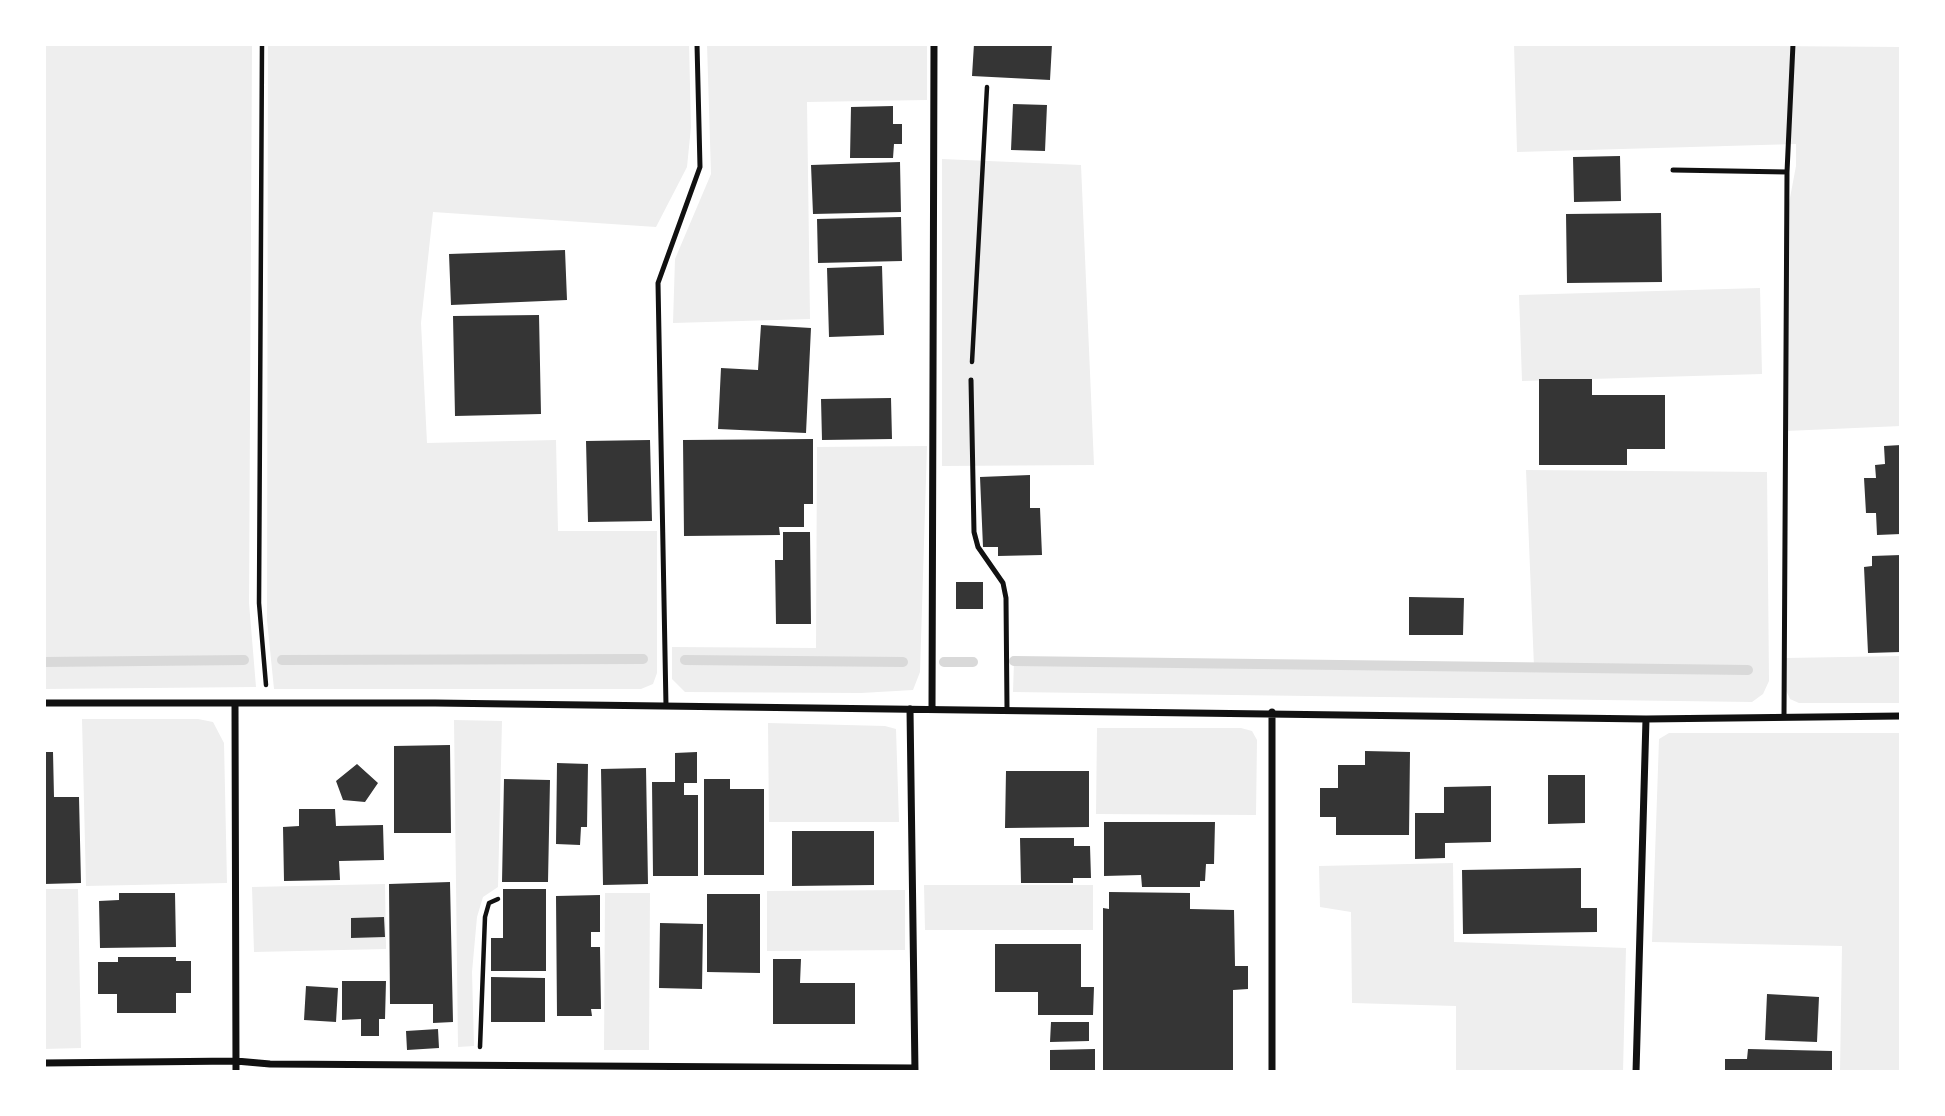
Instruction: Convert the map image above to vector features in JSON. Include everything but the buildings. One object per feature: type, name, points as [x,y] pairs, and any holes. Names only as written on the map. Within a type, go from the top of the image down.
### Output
[{"type":"street","points":[[932,709],[934,44]]},
{"type":"street","points":[[44,703],[1007,709],[1646,719],[1784,715],[1901,716]]},
{"type":"street","points":[[235,704],[236,1072]]},
{"type":"street","points":[[44,1063],[236,1061],[270,1064],[915,1070],[910,709]]},
{"type":"street","points":[[1272,712],[1272,1072]]},
{"type":"street","points":[[1636,1072],[1646,719]]},
{"type":"lane","points":[[666,706],[658,283],[700,167],[697,44]]},
{"type":"lane","points":[[1784,715],[1787,172],[1793,44]]},
{"type":"lane","points":[[1673,170],[1787,172]]},
{"type":"lane","points":[[971,380],[974,532],[978,547],[1003,583],[1006,598],[1007,709]]},
{"type":"path","points":[[262,44],[259,603],[267,704]]},
{"type":"path","points":[[971,380],[987,87]]},
{"type":"path","points":[[480,1065],[484,930],[489,902],[498,899]]},
{"type":"shaded area","points":[[44,44],[252,44],[249,603],[256,687],[44,689]]},
{"type":"shaded area","points":[[268,44],[689,44],[691,127],[687,167],[656,227],[433,212],[421,323],[427,443],[556,440],[558,531],[657,531],[657,673],[653,684],[641,689],[274,689],[267,620]]},
{"type":"shaded area","points":[[707,44],[927,44],[927,100],[807,102],[810,319],[673,323],[675,259],[711,174]]},
{"type":"shaded area","points":[[1514,44],[1901,47],[1901,426],[1786,431],[1784,230],[1796,166],[1796,144],[1517,152]]},
{"type":"shaded area","points":[[942,159],[1081,165],[1094,465],[942,466]]},
{"type":"shaded area","points":[[1760,288],[1762,374],[1522,381],[1519,295]]},
{"type":"shaded area","points":[[927,446],[920,672],[913,690],[861,693],[685,692],[672,679],[672,647],[816,648],[817,447]]},
{"type":"shaded area","points":[[1526,470],[1767,472],[1769,681],[1763,694],[1752,702],[1013,692],[1014,661],[1534,667]]},
{"type":"shaded area","points":[[1901,656],[1901,703],[1799,703],[1790,699],[1785,688],[1786,658]]},
{"type":"shaded area","points":[[82,719],[198,719],[213,722],[224,743],[227,883],[86,886]]},
{"type":"shaded area","points":[[454,720],[502,721],[498,887],[483,897],[477,917],[472,972],[474,1046],[458,1047]]},
{"type":"shaded area","points":[[768,723],[885,726],[896,729],[899,822],[769,822]]},
{"type":"shaded area","points":[[1097,728],[1241,728],[1252,731],[1257,740],[1256,815],[1096,814]]},
{"type":"shaded area","points":[[1669,733],[1901,733],[1901,1072],[1840,1072],[1842,946],[1652,942],[1659,739]]},
{"type":"shaded area","points":[[1453,863],[1454,942],[1626,948],[1623,1072],[1456,1072],[1456,1006],[1352,1003],[1351,912],[1320,907],[1319,866]]},
{"type":"shaded area","points":[[385,884],[386,949],[254,952],[252,887]]},
{"type":"shaded area","points":[[924,885],[1093,885],[1093,930],[925,930]]},
{"type":"shaded area","points":[[44,889],[78,889],[81,1048],[44,1049]]},
{"type":"shaded area","points":[[905,890],[905,950],[767,951],[767,891]]},
{"type":"shaded area","points":[[605,893],[650,893],[649,1050],[604,1050]]},
{"type":"waterway","points":[[282,660],[643,659]]},
{"type":"waterway","points":[[44,662],[244,660]]},
{"type":"waterway","points":[[685,660],[903,662]]},
{"type":"waterway","points":[[1014,661],[1748,670]]},
{"type":"waterway","points":[[944,662],[973,662]]}]
